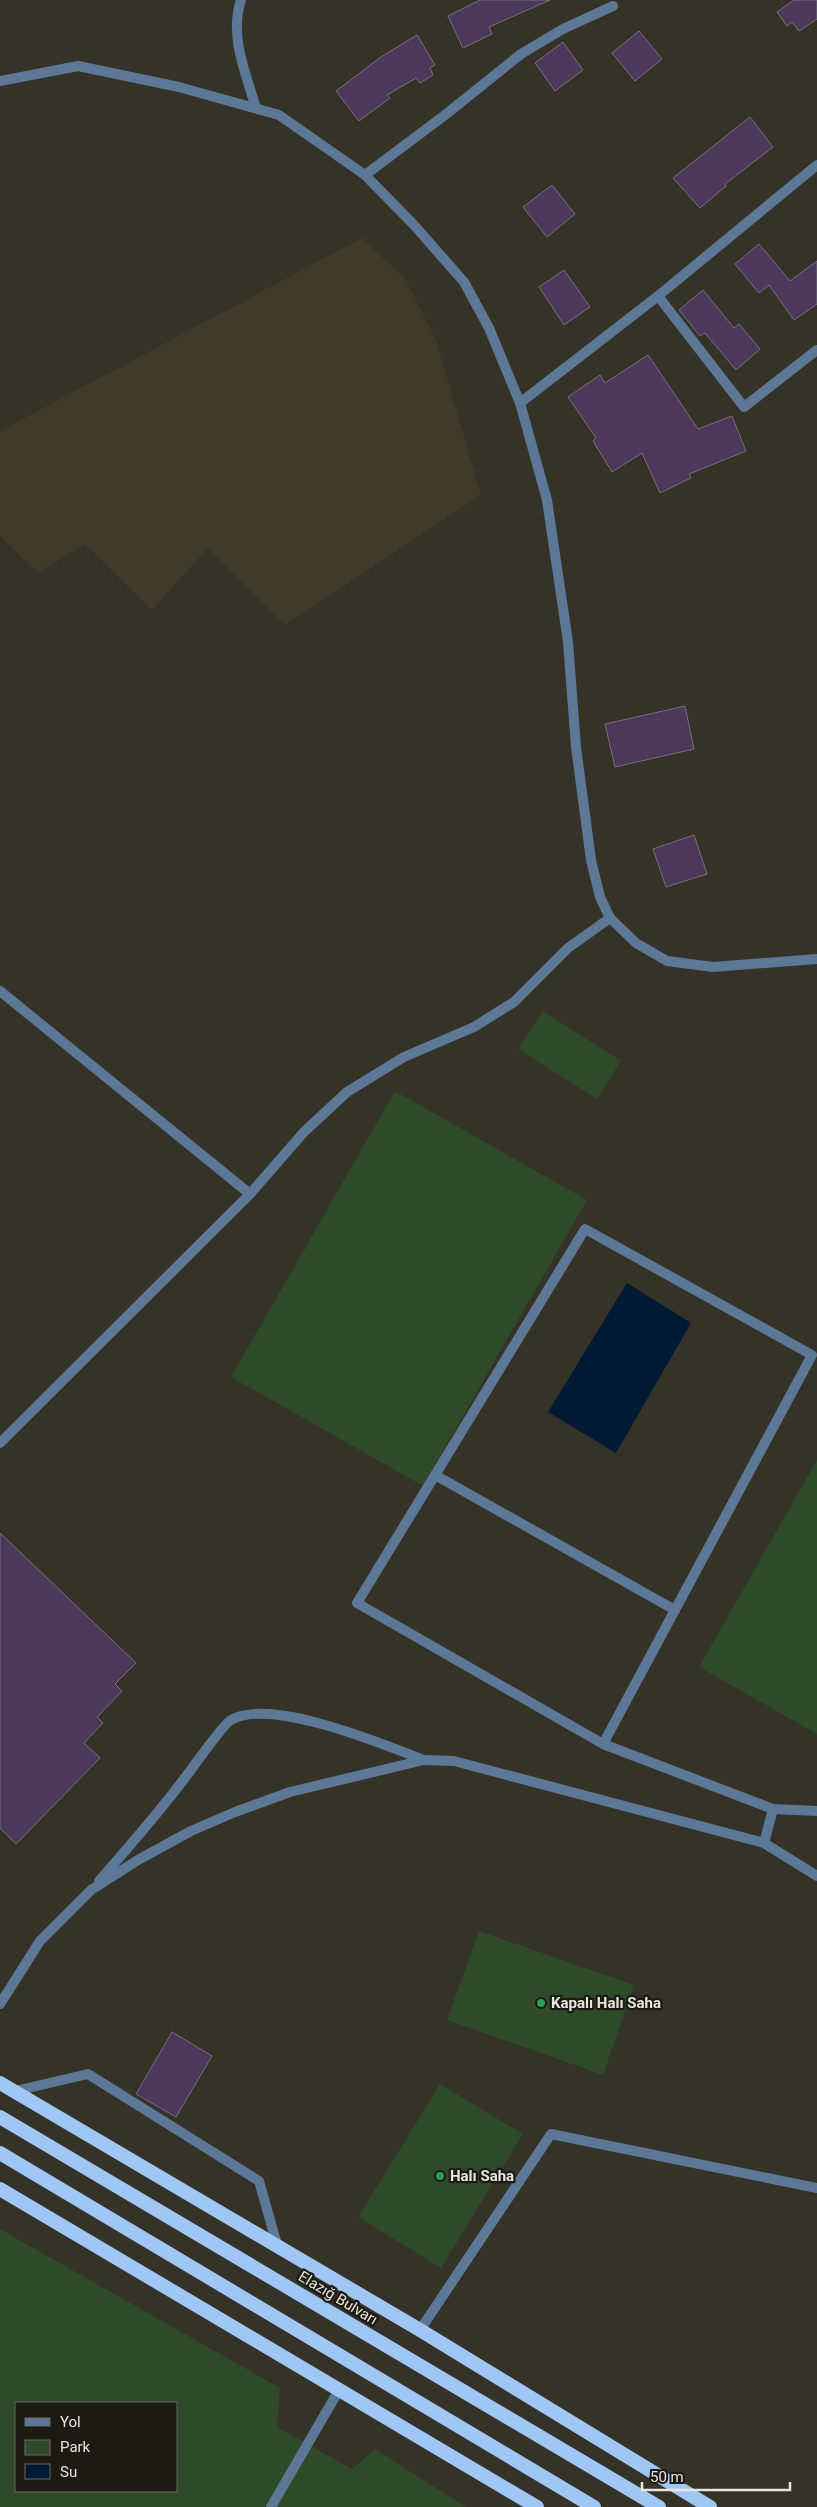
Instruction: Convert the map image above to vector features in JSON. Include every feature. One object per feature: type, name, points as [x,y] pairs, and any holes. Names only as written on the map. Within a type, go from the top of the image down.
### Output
[{"type":"highway","points":[[0,2083],[420,2330],[710,2507]]},
{"type":"highway","name":"Elazığ Bulvarı","points":[[0,2117],[658,2507]]},
{"type":"highway","points":[[0,2152],[594,2507]]},
{"type":"highway","points":[[0,2189],[537,2507]]},
{"type":"street","points":[[240,0],[237,10],[238,46],[256,108]]},
{"type":"street","points":[[364,175],[445,115],[521,54],[563,30],[613,6]]},
{"type":"street","points":[[0,81],[78,66],[179,87],[279,115],[364,175],[414,225],[464,282],[489,328],[520,403],[546,500],[568,642],[576,747],[591,860],[600,897],[610,918],[636,943],[667,961],[713,967],[817,959]]},
{"type":"street","points":[[520,403],[658,296],[817,165]]},
{"type":"street","points":[[658,296],[744,406],[817,350]]},
{"type":"street","points":[[0,1443],[250,1194],[304,1132],[347,1092],[404,1056],[474,1027],[514,1002],[568,948],[610,918]]},
{"type":"street","points":[[0,991],[250,1194]]},
{"type":"street","points":[[603,1744],[812,1354],[586,1228],[357,1603],[603,1744],[773,1809],[817,1811]]},
{"type":"street","points":[[435,1475],[675,1610]]},
{"type":"street","points":[[0,2004],[40,1941],[92,1890],[151,1820],[230,1720],[252,1713],[274,1715],[341,1729],[424,1760]]},
{"type":"street","points":[[92,1890],[138,1860],[191,1831],[235,1812],[290,1792],[424,1760],[454,1761],[764,1843],[817,1876]]},
{"type":"street","points":[[764,1843],[773,1809]]},
{"type":"street","points":[[14,2091],[88,2074],[258,2181],[278,2248]]},
{"type":"street","points":[[420,2330],[552,2134],[817,2188]]},
{"type":"street","points":[[271,2507],[339,2390]]},
{"type":"shaded area","points":[[362,238],[406,280],[436,340],[481,495],[285,625],[208,548],[152,610],[85,544],[38,573],[0,536],[0,431]]},
{"type":"green space","points":[[543,1011],[621,1061],[597,1099],[518,1049]]},
{"type":"green space","points":[[395,1091],[587,1200],[423,1486],[231,1377]]},
{"type":"green space","points":[[817,1460],[817,1734],[699,1667]]},
{"type":"green space","name":"Kapalı Halı Saha","points":[[479,1931],[634,1985],[603,2075],[447,2020]]},
{"type":"green space","name":"Halı Saha","points":[[440,2084],[523,2134],[441,2268],[358,2217]]},
{"type":"green space","points":[[0,2229],[280,2388],[277,2427],[352,2469],[375,2449],[466,2507],[0,2507]]},
{"type":"water","points":[[627,1283],[691,1323],[616,1453],[548,1412]]},
{"type":"building","points":[[480,0],[550,0],[489,27],[492,34],[463,48],[448,16]]},
{"type":"building","points":[[794,0],[817,0],[817,19],[799,31],[792,22],[787,26],[777,12]]},
{"type":"building","points":[[639,31],[662,59],[635,81],[612,53]]},
{"type":"building","points":[[417,35],[435,65],[430,68],[433,75],[420,83],[416,78],[387,95],[390,98],[359,121],[336,91],[381,57]]},
{"type":"building","points":[[563,42],[583,70],[555,91],[535,63]]},
{"type":"building","points":[[750,117],[773,147],[725,184],[726,186],[700,208],[673,178]]},
{"type":"building","points":[[552,185],[575,214],[547,237],[523,207]]},
{"type":"building","points":[[759,244],[790,281],[817,261],[817,304],[794,320],[769,285],[759,293],[735,264]]},
{"type":"building","points":[[564,270],[590,307],[564,325],[539,287]]},
{"type":"building","points":[[703,290],[734,328],[739,324],[760,349],[736,370],[705,333],[700,336],[679,310]]},
{"type":"building","points":[[648,355],[698,429],[732,416],[746,451],[689,474],[691,478],[660,493],[642,453],[612,472],[593,441],[596,438],[568,397],[600,375],[605,383]]},
{"type":"building","points":[[685,706],[694,749],[615,767],[605,724]]},
{"type":"building","points":[[694,835],[707,874],[666,887],[653,849]]},
{"type":"building","points":[[0,1533],[136,1663],[115,1684],[122,1691],[97,1717],[103,1723],[84,1743],[100,1758],[16,1844],[0,1828]]},
{"type":"building","points":[[172,2032],[212,2056],[176,2117],[136,2094]]},
{"type":"place","name":"Kapalı Halı Saha","points":[[541,2003]]},
{"type":"place","name":"Halı Saha","points":[[440,2176]]}]
